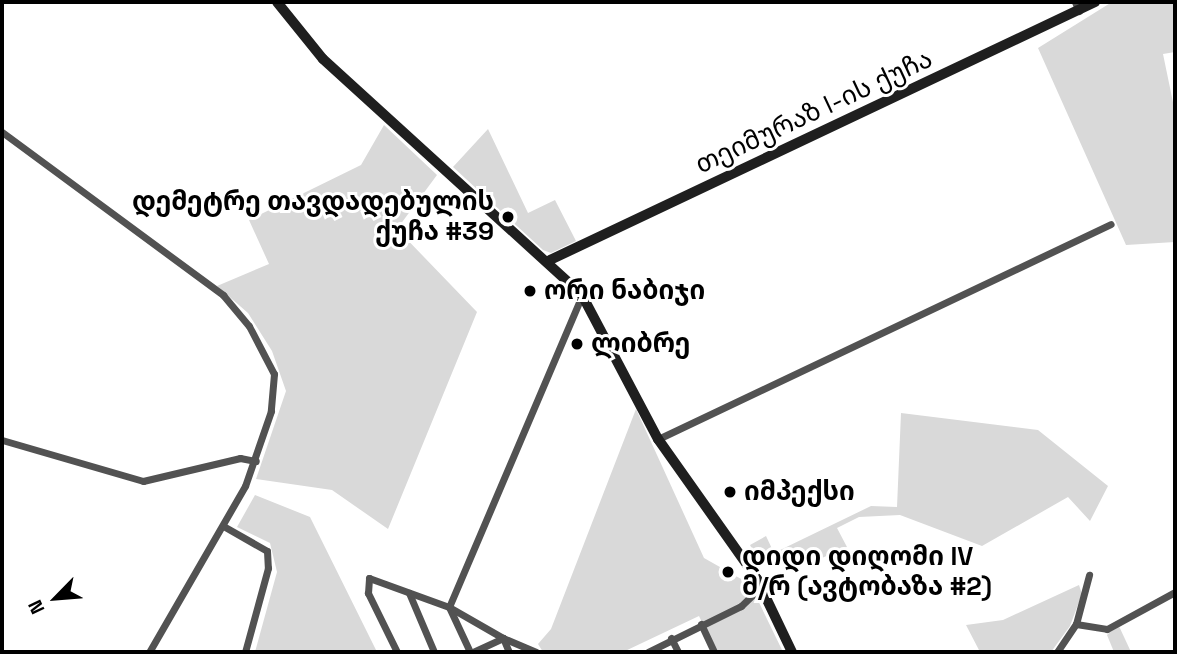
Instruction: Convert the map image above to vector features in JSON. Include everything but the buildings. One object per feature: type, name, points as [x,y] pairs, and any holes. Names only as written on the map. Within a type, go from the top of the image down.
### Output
[{"type":"main road","points":[[277,2],[323,59],[550,260],[582,295],[658,439],[761,587],[792,652]]},
{"type":"main road","name":"თეიმურაზ I-ის ქუჩა","points":[[550,260],[1077,7],[1095,2]]},
{"type":"street","points":[[2,132],[223,295],[249,326],[274,374],[256,461],[225,527],[149,652]]},
{"type":"street","points":[[658,439],[1111,224]]},
{"type":"street","points":[[449,607],[582,295]]},
{"type":"street","points":[[2,440],[144,481],[240,458],[256,461]]},
{"type":"street","points":[[225,527],[267,551],[268,568],[245,652]]},
{"type":"street","points":[[1057,652],[1076,624],[1089,575]]},
{"type":"street","points":[[397,652],[368,593],[369,578],[449,607],[503,638],[536,652]]},
{"type":"street","points":[[648,652],[671,638],[741,606],[761,587]]},
{"type":"street","points":[[1076,624],[1107,628],[1175,592]]},
{"type":"street","points":[[409,593],[434,652]]},
{"type":"street","points":[[449,607],[472,652],[503,638]]},
{"type":"street","points":[[701,624],[714,652]]},
{"type":"street","points":[[503,638],[509,652]]},
{"type":"street","points":[[671,638],[678,652]]},
{"type":"shaded area","points":[[1112,2],[1175,2],[1175,52],[1163,54],[1175,112],[1175,242],[1126,245],[1038,48]]},
{"type":"shaded area","points":[[384,125],[437,175],[397,229],[477,312],[388,529],[332,490],[256,479],[286,391],[272,351],[248,313],[217,286],[269,264],[249,220],[361,165]]},
{"type":"shaded area","points":[[488,129],[528,213],[555,200],[576,241],[551,253],[543,250],[453,167]]},
{"type":"shaded area","points":[[636,409],[704,558],[750,584],[783,652],[716,652],[699,616],[623,652],[543,652],[538,644],[551,629]]},
{"type":"shaded area","points":[[901,413],[1038,430],[1108,486],[1090,521],[1068,497],[982,546],[900,515],[859,517],[837,528],[847,547],[815,561],[802,556],[761,566],[750,545],[766,536],[774,553],[871,506],[897,507]]},
{"type":"shaded area","points":[[255,495],[310,517],[377,652],[255,652],[277,572],[270,543],[237,527]]},
{"type":"shaded area","points":[[1079,585],[1082,594],[1070,626],[1051,652],[980,652],[966,625],[1003,620]]},
{"type":"shaded area","points":[[1118,624],[1131,652],[1114,652],[1107,635]]},
{"type":"place","name":"დემეტრე თავდადებულის ქუჩა #39","points":[[508,217]]},
{"type":"place","name":"ორი ნაბიჯი","points":[[530,291]]},
{"type":"place","name":"ლიბრე","points":[[577,344]]},
{"type":"place","name":"იმპექსი","points":[[730,492]]},
{"type":"place","name":"დიდი დიღომი IV მ/რ (ავტობაზა #2)","points":[[728,572]]}]
